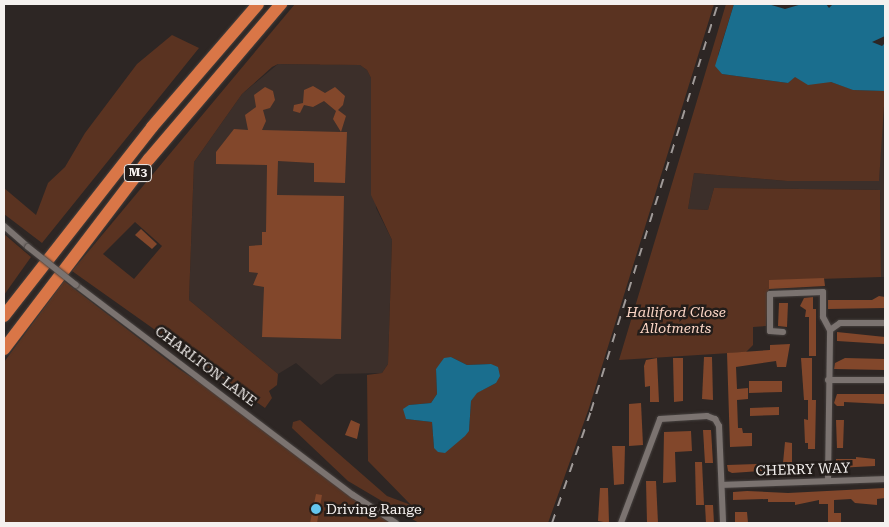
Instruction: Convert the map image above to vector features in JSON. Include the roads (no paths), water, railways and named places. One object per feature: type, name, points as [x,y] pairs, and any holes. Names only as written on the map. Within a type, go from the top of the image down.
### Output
[{"type":"highway","name":"M3","points":[[4,316],[152,127],[258,4]]},
{"type":"highway","name":"M3","points":[[4,349],[149,159],[281,4]]},
{"type":"street","name":"CHARLTON LANE","points":[[4,226],[76,285],[353,494],[396,523]]},
{"type":"street","points":[[783,332],[766,332],[770,294],[823,292],[823,318],[830,330],[828,480]]},
{"type":"street","points":[[830,330],[840,323],[885,323]]},
{"type":"street","points":[[828,380],[885,380]]},
{"type":"street","points":[[621,523],[660,419],[707,416],[715,419],[719,426],[723,485],[723,523]]},
{"type":"street","name":"CHERRY WAY","points":[[723,485],[885,479]]},
{"type":"water","points":[[734,4],[768,4],[785,9],[802,4],[826,4],[829,8],[833,4],[885,4],[885,36],[872,42],[882,46],[885,43],[885,91],[853,90],[831,82],[808,85],[795,77],[788,83],[722,74],[715,66]]},
{"type":"water","points":[[451,357],[467,365],[491,364],[498,367],[500,376],[496,383],[477,393],[471,401],[469,431],[445,453],[438,452],[434,448],[432,422],[406,419],[403,409],[409,405],[431,403],[437,394],[436,369],[444,358]]},
{"type":"railway","points":[[552,523],[591,411],[718,4]]},
{"type":"place","name":"Driving Range","points":[[316,509]]},
{"type":"park label","name":"Halliford Close Allotments","points":[[676,320]]}]
